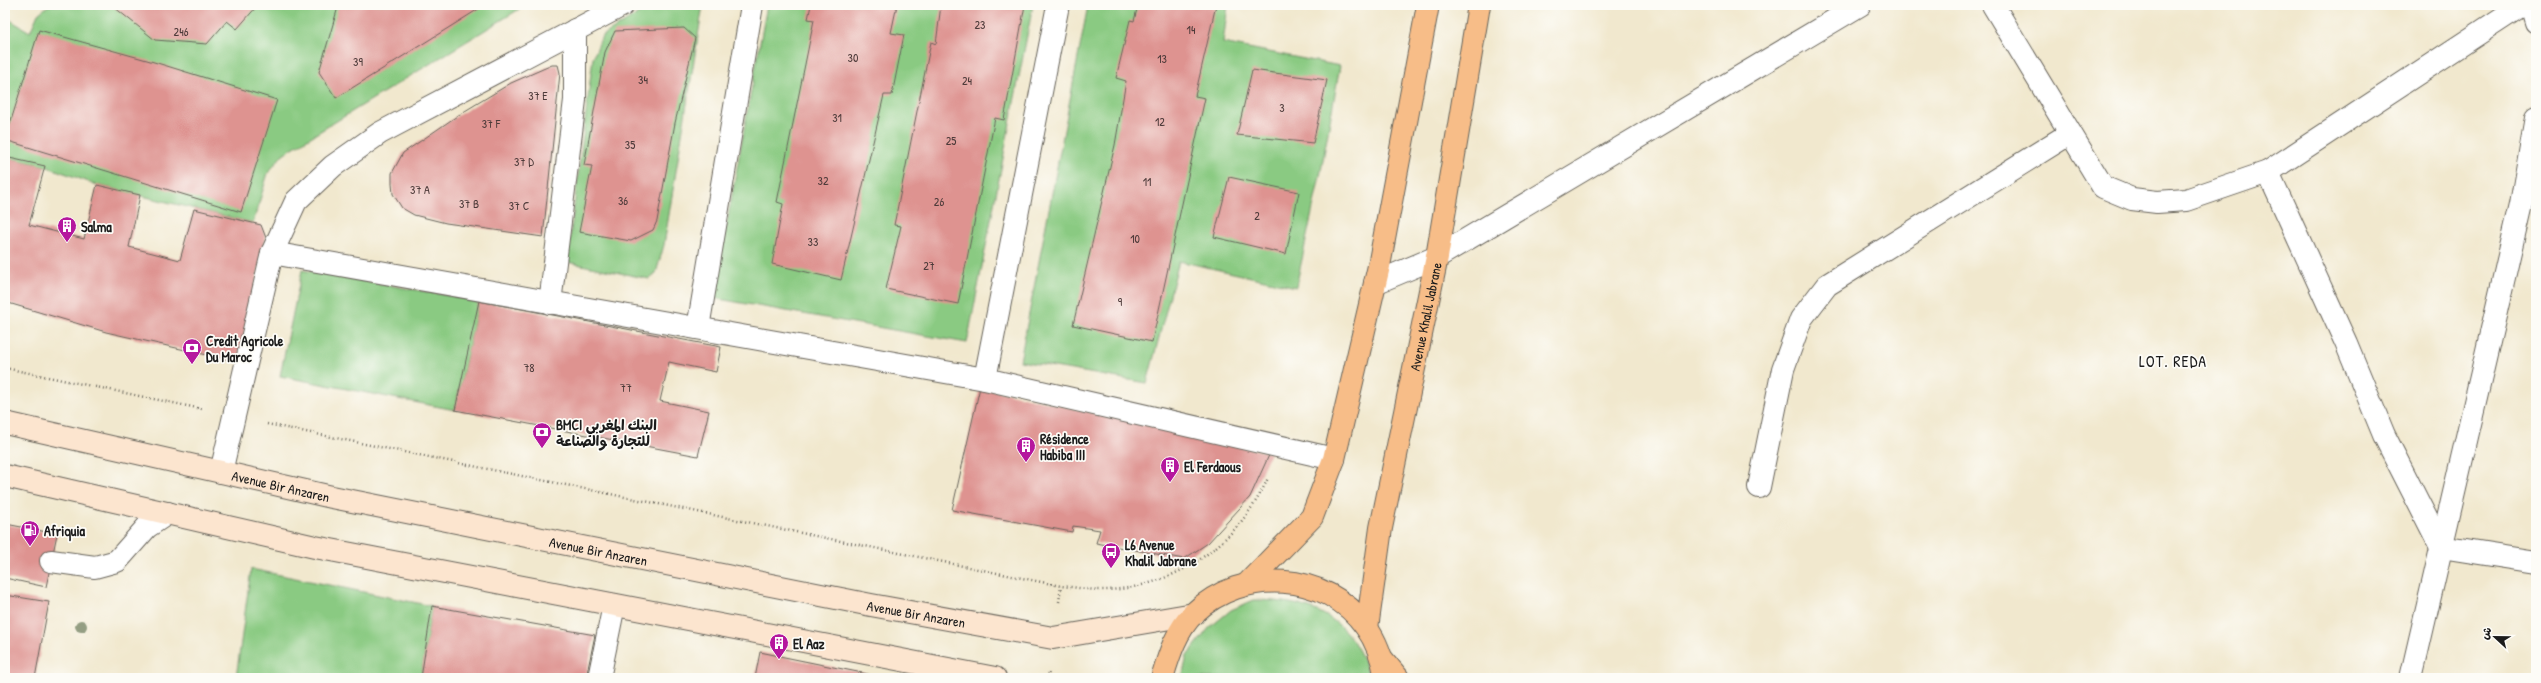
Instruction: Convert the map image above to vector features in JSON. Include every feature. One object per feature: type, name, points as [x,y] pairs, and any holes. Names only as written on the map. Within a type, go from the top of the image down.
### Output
[{"type":"main road","points":[[1247,584],[1312,517],[1334,459],[1375,283],[1428,5]]},
{"type":"main road","name":"Avenue Khalil Jabrane","points":[[1367,628],[1381,528],[1437,257],[1479,5]]},
{"type":"main road","name":"Avenue Bir Anzaren","points":[[5,423],[221,472],[611,554],[1053,638],[1194,614]]},
{"type":"main road","points":[[5,476],[315,547],[995,678]]},
{"type":"main road","points":[[1162,678],[1172,644],[1194,614],[1224,593],[1247,584],[1272,581],[1298,583],[1318,589],[1336,599],[1353,612],[1367,628],[1384,669],[1398,678]]},
{"type":"street","points":[[221,472],[272,253],[296,201],[333,166],[380,133],[623,5]]},
{"type":"street","points":[[698,328],[752,5]]},
{"type":"street","points":[[985,379],[1058,5]]},
{"type":"street","points":[[1375,283],[1437,257],[1860,5]]},
{"type":"street","points":[[1993,5],[2069,134],[2103,187],[2132,199],[2157,202],[2186,200],[2268,172],[2522,5]]},
{"type":"street","points":[[2531,5],[2536,22]]},
{"type":"street","points":[[550,303],[575,100],[575,30]]},
{"type":"street","points":[[2411,678],[2521,204],[2536,118]]},
{"type":"street","points":[[1759,487],[1783,370],[1800,319],[1827,285],[2069,134]]},
{"type":"street","points":[[2268,172],[2346,344],[2384,435],[2441,547]]},
{"type":"street","points":[[272,253],[985,379],[1334,459]]},
{"type":"street","points":[[52,561],[95,567],[117,561],[147,527],[168,513]]},
{"type":"street","points":[[2441,547],[2536,562]]},
{"type":"street","points":[[599,678],[614,605]]},
{"type":"path","points":[[5,368],[1061,586],[1098,590],[1126,588],[1153,582],[1178,572],[1219,546],[1243,521],[1259,498],[1282,446]]},
{"type":"green space","points":[[49,5],[526,5],[283,154],[268,173],[253,223],[97,185],[45,166],[5,157],[5,17],[30,32],[38,14]]},
{"type":"green space","points":[[653,5],[703,5],[664,245],[656,273],[649,279],[567,262],[593,58],[602,36]]},
{"type":"green space","points":[[767,5],[1033,5],[967,343],[713,298]]},
{"type":"green space","points":[[1088,5],[1228,5],[1223,43],[1340,66],[1321,171],[1296,287],[1179,261],[1147,383],[1020,361]]},
{"type":"green space","points":[[302,270],[479,301],[455,410],[280,376]]},
{"type":"green space","points":[[251,569],[432,606],[421,678],[236,678]]},
{"type":"green space","points":[[1254,600],[1295,604],[1312,609],[1327,616],[1341,627],[1352,640],[1362,657],[1370,678],[1182,678],[1187,656],[1209,628],[1231,610]]},
{"type":"building","points":[[116,5],[258,5],[237,29],[227,21],[207,44],[155,40],[114,7]]},
{"type":"building","points":[[342,5],[485,5],[336,98],[319,72],[338,7]]},
{"type":"building","points":[[811,5],[897,5],[891,33],[904,35],[892,95],[884,95],[841,280],[772,264],[783,204],[777,202],[814,20],[808,19]]},
{"type":"building","points":[[941,5],[1025,5],[1004,120],[995,118],[958,304],[886,289],[901,226],[894,225],[931,42],[936,44]]},
{"type":"building","points":[[1138,5],[1216,5],[1195,96],[1205,98],[1152,342],[1073,325],[1115,145],[1126,81],[1116,78],[1130,20],[1134,21]]},
{"type":"building","points":[[684,28],[695,38],[675,123],[657,221],[653,230],[631,241],[579,232],[592,166],[584,165],[605,52],[615,31]]},
{"type":"building","points":[[39,30],[154,62],[277,100],[241,212],[5,140]]},
{"type":"building","points":[[552,65],[558,65],[560,73],[543,237],[446,223],[414,215],[402,208],[393,194],[392,173],[403,153],[460,114],[511,83]]},
{"type":"building","points":[[1252,70],[1327,80],[1313,143],[1237,135]]},
{"type":"building","points":[[5,157],[45,166],[29,225],[84,239],[97,185],[140,195],[129,247],[180,260],[194,209],[261,225],[266,238],[238,362],[106,332],[5,302]]},
{"type":"building","points":[[1229,177],[1299,192],[1286,254],[1214,237]]},
{"type":"building","points":[[479,301],[721,347],[716,372],[669,362],[660,401],[709,411],[698,456],[455,410]]},
{"type":"building","points":[[980,387],[1270,453],[1250,497],[1208,543],[1184,559],[1096,543],[1100,530],[1073,526],[1072,532],[952,510]]},
{"type":"building","name":"Afriquia","points":[[6,524],[57,534],[46,587],[5,578]]},
{"type":"building","points":[[5,595],[49,602],[35,678],[5,678]]},
{"type":"building","points":[[432,606],[595,635],[586,678],[421,678]]},
{"type":"building","name":"El Aaz","points":[[760,652],[882,677],[882,678],[755,678]]},
{"type":"place","name":"Salma","points":[[67,243]]},
{"type":"place","name":"Credit Agricole Du Maroc","points":[[192,365]]},
{"type":"place","name":"BMCI البنك المغربي للتجارة والصناعة","points":[[542,449]]},
{"type":"place","name":"Résidence Habiba III","points":[[1026,463]]},
{"type":"place","name":"El Ferdaous","points":[[1170,483]]},
{"type":"place","name":"Afriquia","points":[[30,547]]},
{"type":"place","name":"L6 Avenue Khalil Jabrane","points":[[1111,569]]},
{"type":"place","name":"El Aaz","points":[[779,660]]},
{"type":"district","name":"LOT. REDA","points":[[2173,361]]}]
